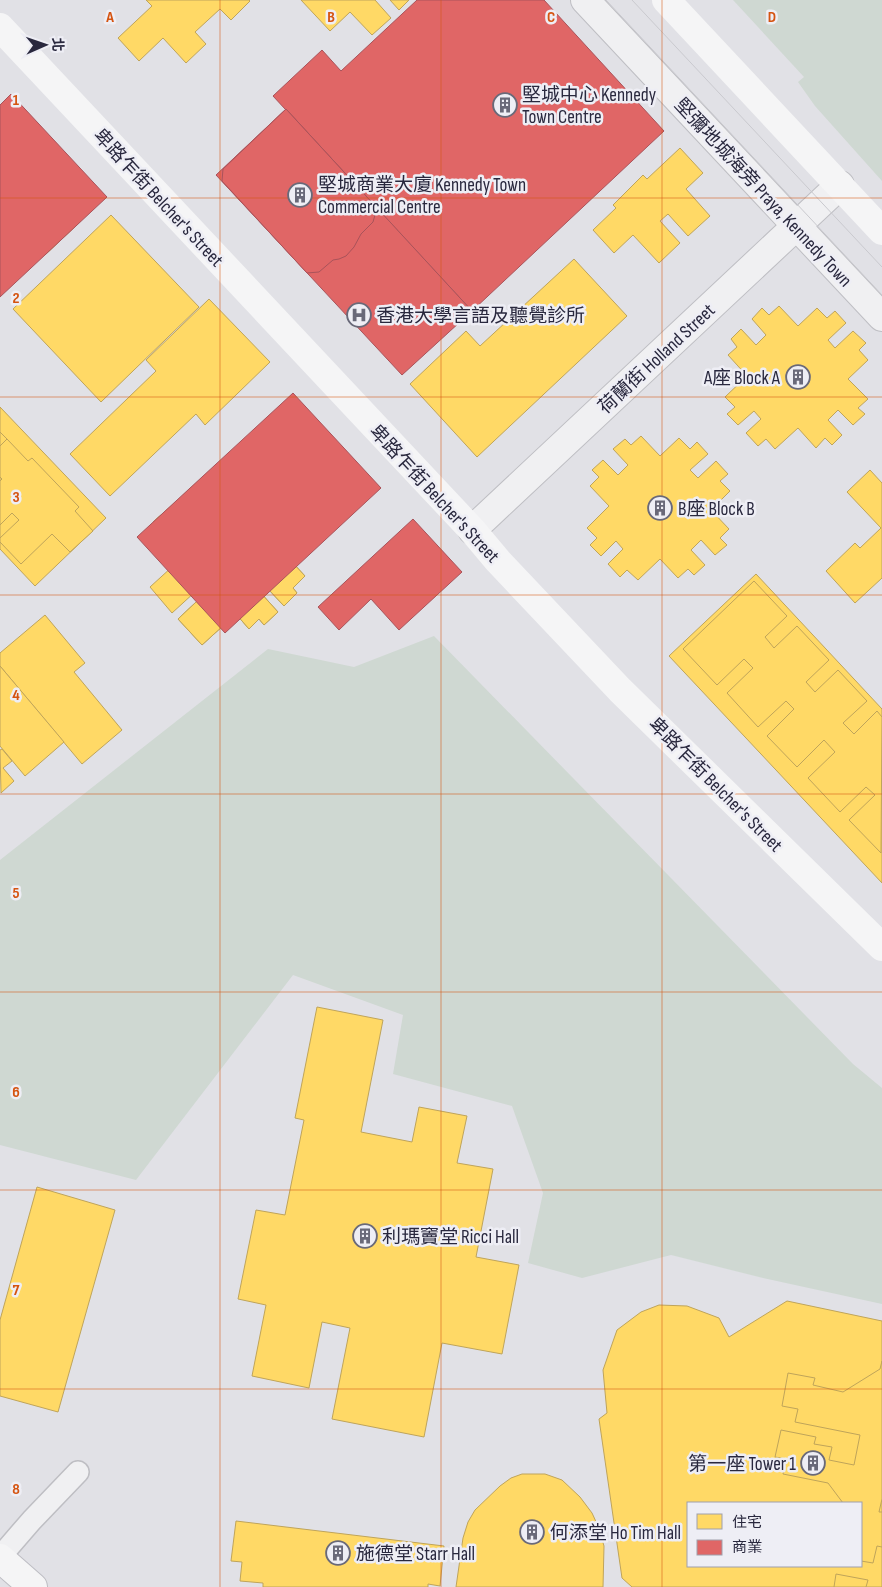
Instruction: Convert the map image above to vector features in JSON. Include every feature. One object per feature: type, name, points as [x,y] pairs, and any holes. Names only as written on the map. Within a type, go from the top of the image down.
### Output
[{"type":"main road","points":[[666,0],[882,231]]},
{"type":"main road","name":"卑路乍街 Belcher's Street","points":[[0,27],[620,690],[882,947]]},
{"type":"main road","points":[[0,1558],[33,1587]]},
{"type":"street","name":"堅彌地城海旁 Praya, Kennedy Town","points":[[585,0],[882,317]]},
{"type":"street","name":"荷蘭街 Holland Street","points":[[472,530],[840,185]]},
{"type":"lane","points":[[0,1558],[36,1516],[78,1472]]},
{"type":"shaded area","points":[[733,0],[882,0],[882,181],[815,106],[798,82],[804,77]]},
{"type":"shaded area","points":[[434,636],[853,1064],[882,1088],[882,1304],[763,1278],[671,1255],[582,1278],[528,1263],[543,1193],[512,1106],[393,1074],[403,1015],[293,975],[136,1180],[0,1145],[0,860],[268,649],[354,667]]},
{"type":"building: 住宅","points":[[146,0],[250,1],[231,20],[220,9],[195,32],[206,44],[186,63],[163,38],[139,61],[118,38],[152,6]]},
{"type":"building: 住宅","points":[[301,0],[375,0],[391,18],[372,35],[350,12],[330,31]]},
{"type":"building: 住宅","points":[[390,0],[409,0],[399,10]]},
{"type":"building: 住宅","name":"堅城中心 Kennedy Town Centre","points":[[455,12],[464,22],[472,14],[508,51],[545,15],[554,24],[558,20],[571,33],[532,71],[540,80],[579,41],[591,53],[587,58],[597,67],[559,104],[595,141],[587,149],[597,159],[583,172],[539,127],[528,138],[571,183],[555,197],[547,188],[539,197],[503,159],[480,182],[472,173],[465,181],[451,167],[485,133],[478,125],[443,159],[429,145],[437,137],[429,129],[451,107],[417,71],[425,64],[416,55],[431,39],[473,82],[484,71],[441,26]]},
{"type":"building: 住宅","points":[[29,121],[52,146],[33,164],[38,171],[58,153],[84,181],[62,201],[81,221],[45,255],[32,241],[39,235],[29,224],[18,234],[0,214],[0,133],[7,141]]},
{"type":"building: 住宅","points":[[680,148],[703,173],[686,189],[710,216],[688,236],[668,214],[660,221],[680,243],[659,263],[633,235],[614,253],[593,230],[616,208],[613,205],[643,175],[647,179]]},
{"type":"building: 住宅","points":[[111,215],[199,307],[101,402],[13,309]]},
{"type":"building: 住宅","points":[[574,259],[627,316],[477,457],[410,384],[466,331],[480,346]]},
{"type":"building: 住宅","points":[[209,299],[270,362],[205,425],[196,414],[110,496],[70,454],[156,371],[146,360]]},
{"type":"building: 住宅","name":"A座 Block A","points":[[779,306],[798,326],[817,308],[827,318],[835,311],[846,323],[828,340],[835,348],[853,331],[866,343],[859,350],[868,360],[848,379],[868,399],[858,408],[865,414],[853,425],[838,410],[828,420],[842,435],[832,445],[825,438],[816,448],[798,428],[775,449],[766,439],[758,446],[746,433],[761,419],[754,411],[738,425],[727,414],[735,407],[725,397],[747,376],[728,355],[737,347],[731,339],[741,329],[756,345],[766,335],[752,319],[762,308],[769,315]]},
{"type":"building: 住宅","points":[[0,407],[106,518],[35,586],[0,549]]},
{"type":"building: 住宅","points":[[0,432],[7,439],[0,446]]},
{"type":"building: 住宅","name":"B座 Block B","points":[[641,436],[660,456],[679,438],[690,449],[697,442],[708,454],[690,470],[698,478],[716,461],[728,474],[720,481],[730,491],[711,510],[729,529],[720,538],[727,545],[715,555],[701,540],[691,550],[705,565],[694,575],[688,569],[678,578],[660,559],[638,580],[627,570],[620,577],[608,564],[623,549],[616,541],[601,556],[590,545],[597,538],[587,528],[609,506],[590,486],[599,477],[592,470],[603,460],[618,475],[628,465],[613,449],[625,439],[631,445]]},
{"type":"building: 住宅","points":[[7,439],[28,461],[32,458],[79,507],[75,511],[93,531],[70,552],[52,534],[21,564],[0,542],[0,538],[19,520],[12,513],[0,525],[0,481],[2,479],[0,477],[0,446]]},
{"type":"building: 住宅","points":[[870,470],[882,483],[882,578],[855,603],[826,571],[855,543],[860,548],[881,528],[847,492]]},
{"type":"building: 住宅","points":[[210,471],[269,536],[302,506],[325,532],[292,562],[305,576],[293,588],[297,593],[284,606],[255,575],[250,581],[278,612],[264,625],[259,619],[249,629],[236,614],[202,645],[178,619],[212,587],[153,522],[177,501],[209,536],[216,531],[183,495]]},
{"type":"building: 住宅","points":[[210,471],[241,505],[273,475],[297,501],[264,530],[269,536],[302,506],[325,532],[292,562],[305,576],[293,588],[297,593],[284,606],[255,575],[250,581],[278,612],[264,625],[259,619],[249,629],[236,614],[202,645],[178,619],[212,587],[207,581],[172,613],[150,587],[184,556],[153,522],[177,501],[209,536],[216,531],[183,495]]},
{"type":"building: 住宅","points":[[756,574],[882,709],[882,883],[669,656]]},
{"type":"building: 住宅","points":[[754,581],[787,616],[765,637],[774,648],[797,626],[829,660],[806,682],[815,692],[838,670],[867,701],[843,723],[854,734],[877,711],[882,717],[881,853],[849,820],[875,795],[866,787],[840,812],[808,778],[835,752],[824,740],[797,767],[767,736],[794,709],[786,701],[758,727],[727,693],[753,668],[744,659],[717,685],[683,649]]},
{"type":"building: 住宅","points":[[45,615],[85,663],[74,672],[122,730],[82,764],[0,666],[0,653]]},
{"type":"building: 住宅","points":[[0,666],[64,742],[25,776],[0,746]]},
{"type":"building: 住宅","points":[[2,749],[12,761],[3,768],[14,781],[1,793],[0,750]]},
{"type":"building: 住宅","name":"利瑪竇堂 Ricci Hall","points":[[317,1007],[383,1020],[361,1132],[412,1142],[419,1107],[467,1116],[457,1163],[493,1169],[476,1257],[519,1265],[502,1354],[442,1343],[424,1437],[332,1419],[350,1328],[322,1322],[309,1388],[252,1376],[266,1305],[238,1299],[256,1210],[285,1215],[304,1120],[295,1118]]},
{"type":"building: 住宅","points":[[37,1187],[115,1210],[58,1412],[0,1396],[0,1320]]},
{"type":"building: 住宅","points":[[787,1301],[882,1321],[882,1587],[632,1587],[622,1578],[599,1419],[607,1413],[603,1370],[617,1330],[641,1312],[659,1305],[687,1306],[719,1318],[729,1337]]},
{"type":"building: 住宅","name":"第一座 Tower 1","points":[[882,1361],[882,1499],[879,1512],[882,1512],[882,1547],[877,1546],[873,1563],[862,1561],[862,1502],[842,1502],[828,1483],[783,1474],[786,1459],[775,1457],[781,1430],[816,1437],[814,1444],[832,1447],[829,1460],[854,1465],[860,1435],[795,1422],[798,1409],[782,1406],[788,1373],[815,1378],[813,1385],[843,1392],[880,1369]]},
{"type":"building: 住宅","name":"何添堂 Ho Tim Hall","points":[[522,1474],[545,1474],[562,1480],[580,1497],[592,1513],[604,1546],[603,1587],[456,1587],[463,1538],[468,1522],[475,1510],[500,1486],[511,1478]]},
{"type":"building: 住宅","name":"施德堂 Starr Hall","points":[[236,1521],[444,1546],[440,1586],[428,1584],[428,1587],[263,1587],[263,1583],[240,1581],[242,1562],[231,1561]]},
{"type":"building: 住宅","points":[[836,1574],[868,1580],[866,1587],[834,1587]]},
{"type":"building: 商業","points":[[417,0],[544,0],[664,131],[472,311],[273,96],[322,50],[341,71]]},
{"type":"building: 商業","points":[[11,94],[107,197],[0,297],[0,105]]},
{"type":"building: 商業","points":[[286,109],[472,311],[402,375],[216,175]]},
{"type":"building: 商業","name":"堅城商業大廈 Kennedy Town Commercial Centre","points":[[286,109],[377,208],[373,222],[361,234],[354,247],[346,256],[333,260],[319,272],[307,273],[222,181],[223,169]]},
{"type":"building: 商業","points":[[293,393],[381,488],[225,633],[137,537]]},
{"type":"building: 商業","points":[[413,519],[462,572],[399,630],[371,599],[339,630],[318,607]]},
{"type":"tram line","points":[[606,0],[882,295]]},
{"type":"tram line","points":[[632,0],[882,267]]},
{"type":"place","name":"堅城中心 Kennedy Town Centre","points":[[505,105]]},
{"type":"place","name":"堅城商業大廈 Kennedy Town Commercial Centre","points":[[300,195]]},
{"type":"place","name":"香港大學言語及聽覺診所","points":[[359,315]]},
{"type":"place","name":"A座 Block A","points":[[798,377]]},
{"type":"place","name":"B座 Block B","points":[[660,508]]},
{"type":"place","name":"利瑪竇堂 Ricci Hall","points":[[365,1236]]},
{"type":"place","name":"第一座 Tower 1","points":[[813,1463]]},
{"type":"place","name":"何添堂 Ho Tim Hall","points":[[532,1532]]},
{"type":"place","name":"施德堂 Starr Hall","points":[[338,1553]]}]
